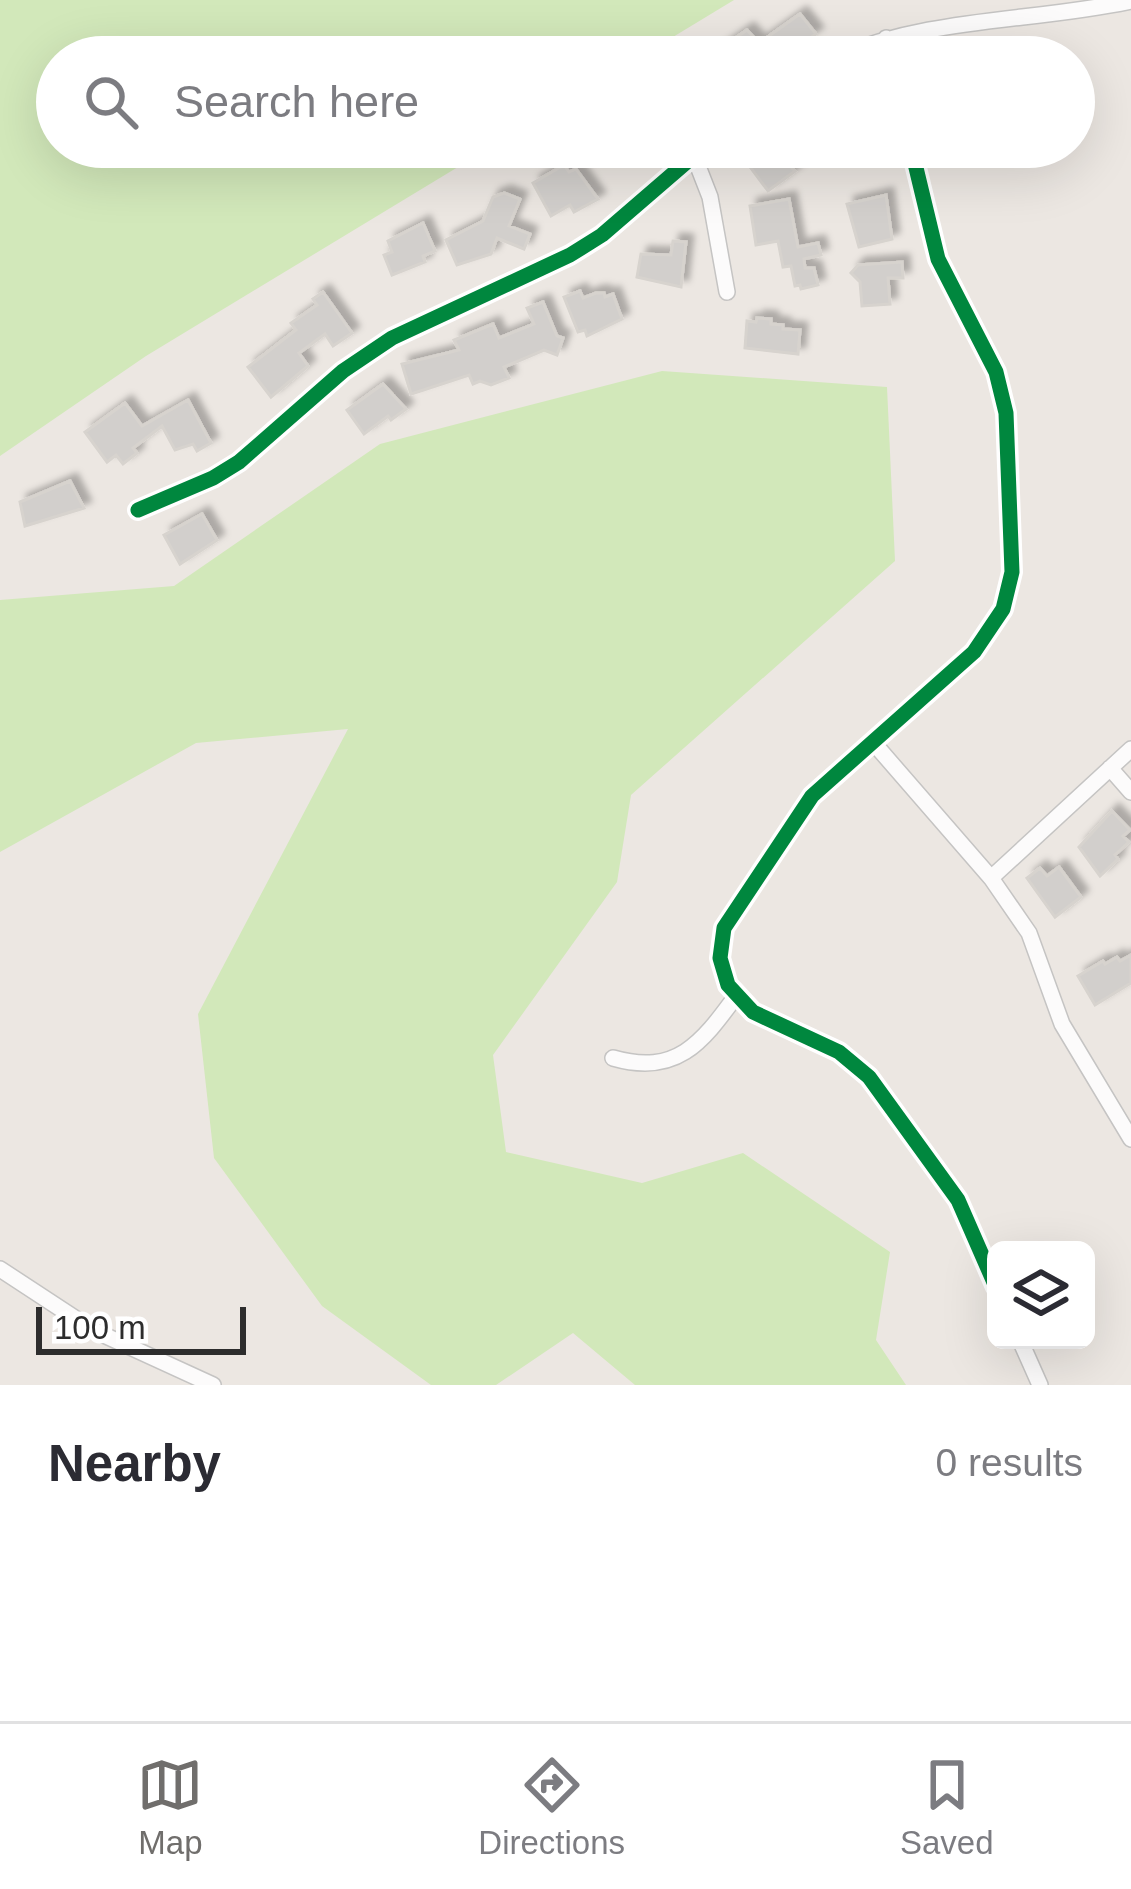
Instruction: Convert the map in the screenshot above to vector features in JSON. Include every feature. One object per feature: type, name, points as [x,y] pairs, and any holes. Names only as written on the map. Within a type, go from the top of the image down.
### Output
[{"type":"street","points":[[894,36],[932,26],[1052,16],[1131,1]]},
{"type":"street","points":[[138,510],[213,478],[238,462],[343,371],[392,338],[552,264],[602,235],[680,168]]},
{"type":"street","points":[[703,168],[727,292]]},
{"type":"street","points":[[916,168],[938,259],[996,372],[1006,412],[1012,572],[1003,609],[985,639],[812,796],[724,928],[720,958],[736,997],[753,1012],[839,1052],[869,1077],[958,1200],[987,1266]]},
{"type":"street","points":[[872,741],[991,878],[1029,933],[1062,1024],[1131,1139]]},
{"type":"street","points":[[991,878],[1131,749]]},
{"type":"street","points":[[1110,768],[1131,792]]},
{"type":"street","points":[[613,1058],[650,1064],[680,1056],[697,1044],[736,997]]},
{"type":"street","points":[[0,1269],[93,1330],[208,1384]]},
{"type":"street","points":[[1024,1349],[1040,1385]]},
{"type":"green space","points":[[0,0],[734,0],[675,36],[36,36],[36,168],[456,168],[146,356],[0,456]]},
{"type":"green space","points":[[662,371],[887,387],[895,561],[631,795],[617,882],[493,1055],[506,1152],[642,1183],[743,1153],[890,1252],[876,1340],[906,1385],[635,1385],[573,1333],[496,1385],[431,1385],[322,1306],[214,1158],[198,1014],[348,729],[196,743],[0,852],[0,600],[174,586],[380,444]]},
{"type":"building","points":[[800,14],[816,34],[813,36],[769,36]]},
{"type":"building","points":[[559,168],[576,169],[598,199],[574,212],[570,205],[551,216],[533,183]]},
{"type":"building","points":[[751,168],[795,171],[768,191]]},
{"type":"building","points":[[504,193],[520,199],[509,226],[530,234],[524,249],[497,238],[491,254],[457,265],[446,240],[483,221],[493,197]]},
{"type":"building","points":[[886,195],[892,239],[859,247],[847,204]]},
{"type":"building","points":[[789,199],[798,247],[818,243],[821,255],[804,259],[805,268],[814,268],[818,285],[801,289],[795,286],[791,266],[783,267],[778,241],[756,245],[750,206]]},
{"type":"building","points":[[423,223],[435,251],[423,256],[425,262],[392,275],[384,255],[392,252],[388,241]]},
{"type":"building","points":[[673,241],[686,242],[681,287],[637,277],[641,254],[671,255]]},
{"type":"building","points":[[902,262],[903,278],[888,278],[890,304],[862,306],[860,282],[851,273],[858,265]]},
{"type":"building","points":[[580,291],[583,298],[613,294],[622,319],[587,336],[585,330],[578,332],[564,297]]},
{"type":"building","points":[[323,292],[352,333],[333,346],[325,334],[299,353],[308,366],[271,397],[248,367],[296,330],[291,323],[317,305],[313,299]]},
{"type":"building","points":[[543,302],[557,336],[563,338],[557,355],[544,350],[504,367],[509,378],[491,385],[473,384],[469,375],[411,394],[402,364],[459,350],[454,340],[493,324],[499,338],[534,324],[527,308]]},
{"type":"building","points":[[771,319],[771,324],[783,325],[783,329],[800,330],[798,354],[745,348],[747,321]]},
{"type":"building","points":[[383,384],[406,409],[364,434],[347,410]]},
{"type":"building","points":[[188,400],[211,443],[197,451],[193,444],[175,450],[162,426],[133,448],[137,453],[123,464],[116,455],[107,462],[85,432],[125,403],[142,426]]},
{"type":"building","points":[[70,481],[84,508],[25,526],[20,502]]},
{"type":"building","points":[[202,514],[217,540],[180,564],[164,535]]},
{"type":"building","points":[[1112,811],[1130,830],[1123,836],[1129,842],[1100,876],[1079,847]]},
{"type":"building","points":[[1059,867],[1081,897],[1055,917],[1027,878],[1040,868],[1047,876]]},
{"type":"building","points":[[1131,955],[1131,983],[1095,1005],[1078,976],[1103,961]]},
{"type":"cycle path","points":[[138,510],[239,462],[343,371],[392,338],[570,255],[602,235],[680,168]]},
{"type":"cycle path","points":[[916,168],[938,259],[996,372],[1006,413],[1012,572],[1003,609],[974,652],[812,796],[724,928],[720,958],[728,985],[753,1012],[839,1052],[869,1077],[958,1200],[987,1266]]}]
